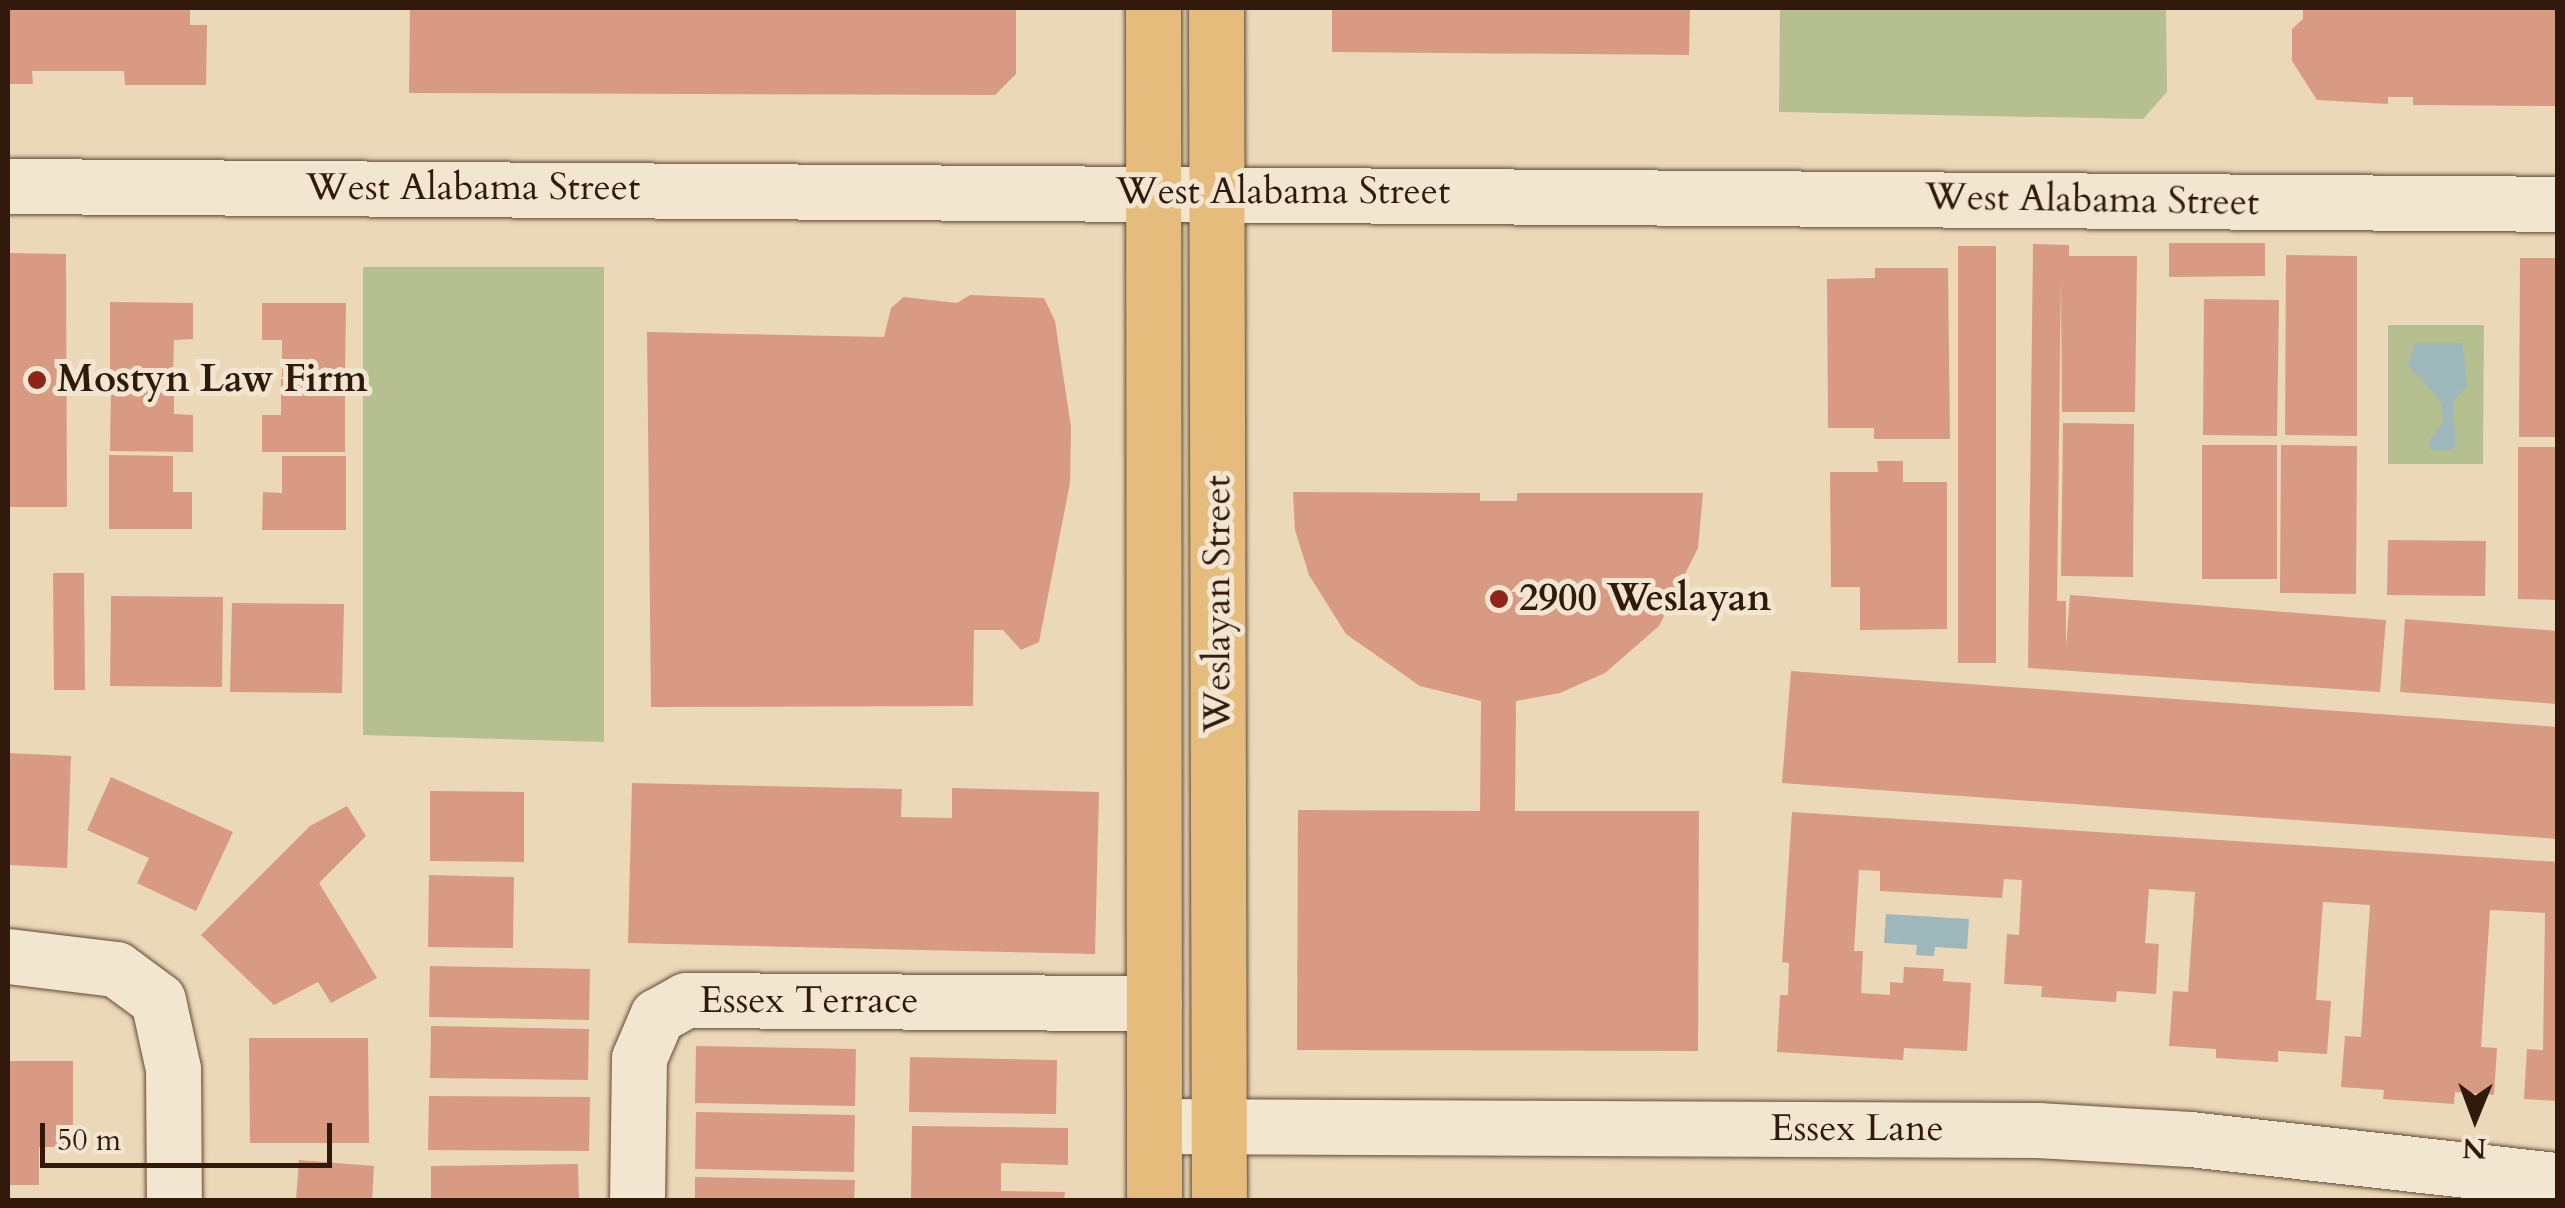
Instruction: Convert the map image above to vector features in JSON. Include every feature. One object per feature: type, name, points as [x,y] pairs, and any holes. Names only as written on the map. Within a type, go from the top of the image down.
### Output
[{"type":"main road","name":"Weslayan Street","points":[[1153,8],[1154,1200]]},
{"type":"main road","name":"Weslayan Street","points":[[1216,8],[1219,1200]]},
{"type":"street","name":"West Alabama Street","points":[[8,186],[1217,191],[2558,204]]},
{"type":"street","points":[[8,956],[116,969],[158,1000],[173,1069],[174,1200]]},
{"type":"street","name":"Essex Terrace","points":[[637,1200],[638,1058],[658,1016],[686,1000],[1154,1003]]},
{"type":"street","name":"Essex Lane","points":[[1154,1126],[2038,1130],[2190,1139],[2558,1180]]},
{"type":"green space","points":[[1780,8],[2166,8],[2167,92],[2143,119],[1779,112]]},
{"type":"green space","points":[[363,267],[604,267],[604,742],[363,735]]},
{"type":"green space","points":[[2388,325],[2484,325],[2483,464],[2388,464]]},
{"type":"water","points":[[2416,343],[2463,343],[2467,386],[2453,403],[2456,447],[2449,450],[2431,450],[2428,443],[2443,422],[2441,402],[2407,364]]},
{"type":"water","points":[[1886,914],[1969,919],[1967,949],[1935,947],[1934,956],[1916,955],[1917,945],[1884,943]]},
{"type":"building","points":[[8,8],[190,8],[190,25],[207,25],[206,85],[125,85],[124,71],[32,71],[33,84],[8,84]]},
{"type":"building","points":[[410,8],[1016,8],[1016,74],[995,95],[409,93]]},
{"type":"building","points":[[1332,8],[1690,8],[1689,55],[1332,52]]},
{"type":"building","points":[[2303,8],[2558,8],[2558,106],[2413,105],[2413,97],[2388,97],[2388,104],[2317,100],[2292,61],[2292,29],[2303,19]]},
{"type":"building","points":[[2169,243],[2265,243],[2265,276],[2169,277]]},
{"type":"building","points":[[2033,244],[2069,245],[2069,256],[2137,256],[2135,412],[2062,412],[2061,278],[2057,601],[2066,601],[2066,647],[2070,595],[2386,620],[2380,692],[2028,668]]},
{"type":"building","points":[[1958,246],[1996,246],[1996,663],[1958,663]]},
{"type":"building","name":"Mostyn Law Firm","points":[[8,253],[66,254],[67,507],[8,507]]},
{"type":"building","points":[[2286,255],[2357,256],[2357,436],[2285,435]]},
{"type":"building","points":[[2520,258],[2558,258],[2558,437],[2519,437]]},
{"type":"building","points":[[1875,268],[1948,268],[1950,439],[1874,439],[1874,428],[1828,428],[1827,279],[1875,278]]},
{"type":"building","points":[[970,295],[1044,298],[1055,321],[1071,427],[1070,483],[1039,642],[1021,650],[1003,630],[974,630],[973,706],[651,707],[647,332],[884,337],[891,308],[904,297],[957,303]]},
{"type":"building","points":[[2204,299],[2279,300],[2277,436],[2203,435]]},
{"type":"building","points":[[110,302],[193,303],[193,339],[174,340],[173,376],[110,376]]},
{"type":"building","points":[[262,303],[346,303],[345,377],[282,377],[282,340],[262,340]]},
{"type":"building","points":[[111,378],[174,378],[174,414],[193,415],[193,452],[110,451]]},
{"type":"building","points":[[281,379],[345,379],[345,452],[262,452],[262,415],[281,415]]},
{"type":"building","points":[[2063,423],[2134,424],[2133,577],[2061,576]]},
{"type":"building","points":[[2202,445],[2277,445],[2277,579],[2202,579]]},
{"type":"building","points":[[2281,445],[2357,446],[2356,594],[2280,593]]},
{"type":"building","points":[[2518,447],[2558,447],[2558,600],[2518,599]]},
{"type":"building","points":[[109,455],[173,456],[173,492],[192,492],[192,529],[109,529]]},
{"type":"building","points":[[282,456],[346,456],[346,530],[262,530],[263,492],[282,493]]},
{"type":"building","points":[[1877,461],[1903,461],[1903,482],[1947,482],[1947,629],[1860,630],[1860,587],[1831,587],[1830,472],[1878,472]]},
{"type":"building","points":[[1293,492],[1480,493],[1480,501],[1517,501],[1517,493],[1703,493],[1698,548],[1659,626],[1605,673],[1560,693],[1516,701],[1515,811],[1699,811],[1698,1051],[1297,1050],[1298,810],[1480,811],[1481,701],[1420,686],[1346,634],[1309,575],[1295,530]]},
{"type":"building","points":[[2388,540],[2486,541],[2485,596],[2387,595]]},
{"type":"building","points":[[53,573],[84,573],[85,690],[54,690]]},
{"type":"building","points":[[111,596],[223,597],[222,687],[110,686]]},
{"type":"building","points":[[232,603],[344,604],[342,693],[230,692]]},
{"type":"building","points":[[2405,619],[2558,631],[2558,704],[2400,692]]},
{"type":"building","points":[[1791,671],[2558,727],[2558,839],[1782,783]]},
{"type":"building","points":[[8,753],[71,756],[67,868],[8,865]]},
{"type":"building","points":[[111,777],[233,832],[196,911],[137,883],[149,858],[87,830]]},
{"type":"building","points":[[632,783],[902,789],[901,817],[952,818],[952,788],[1099,792],[1095,954],[628,943]]},
{"type":"building","points":[[430,791],[524,792],[524,862],[430,861]]},
{"type":"building","points":[[347,806],[366,836],[319,883],[377,978],[331,1003],[318,982],[274,1005],[201,935],[310,826]]},
{"type":"building","points":[[1792,812],[2558,862],[2558,1101],[2524,1099],[2527,1049],[2543,1050],[2545,913],[2490,910],[2481,1047],[2497,1048],[2494,1095],[2455,1092],[2454,1104],[2383,1099],[2384,1090],[2341,1087],[2345,1036],[2361,1037],[2370,905],[2323,902],[2316,1000],[2331,1001],[2327,1054],[2278,1051],[2278,1062],[2216,1058],[2216,1049],[2169,1046],[2173,991],[2188,992],[2195,892],[2149,889],[2145,943],[2159,944],[2156,994],[2117,991],[2116,1002],[2041,997],[2042,986],[2004,984],[2007,934],[2019,935],[2022,880],[2004,879],[2002,898],[1880,891],[1880,871],[1859,870],[1854,951],[1863,951],[1861,993],[1890,995],[1890,982],[1903,983],[1904,967],[1944,969],[1943,981],[1971,983],[1967,1051],[1904,1048],[1903,1060],[1777,1052],[1780,995],[1788,995],[1789,963],[1782,962]]},
{"type":"building","points":[[429,875],[514,877],[513,948],[428,947]]},
{"type":"building","points":[[430,966],[590,969],[589,1020],[429,1017]]},
{"type":"building","points":[[431,1026],[589,1029],[588,1080],[430,1078]]},
{"type":"building","points":[[249,1038],[368,1038],[369,1143],[250,1143]]},
{"type":"building","points":[[696,1046],[856,1049],[855,1106],[695,1103]]},
{"type":"building","points":[[910,1057],[1057,1060],[1056,1114],[909,1112]]},
{"type":"building","points":[[8,1061],[73,1061],[73,1147],[39,1147],[39,1185],[8,1185]]},
{"type":"building","points":[[429,1096],[590,1097],[589,1151],[428,1150]]},
{"type":"building","points":[[696,1112],[855,1115],[854,1172],[695,1169]]},
{"type":"building","points":[[912,1126],[1068,1128],[1068,1165],[1001,1163],[1001,1191],[1065,1192],[1064,1200],[911,1200]]},
{"type":"building","points":[[299,1160],[374,1166],[372,1200],[296,1200]]},
{"type":"building","points":[[578,1164],[579,1200],[431,1200],[431,1166]]},
{"type":"building","points":[[695,1177],[855,1180],[854,1200],[695,1200]]},
{"type":"place","name":"Mostyn Law Firm","points":[[37,380]]},
{"type":"place","name":"2900 Weslayan","points":[[1499,599]]}]
